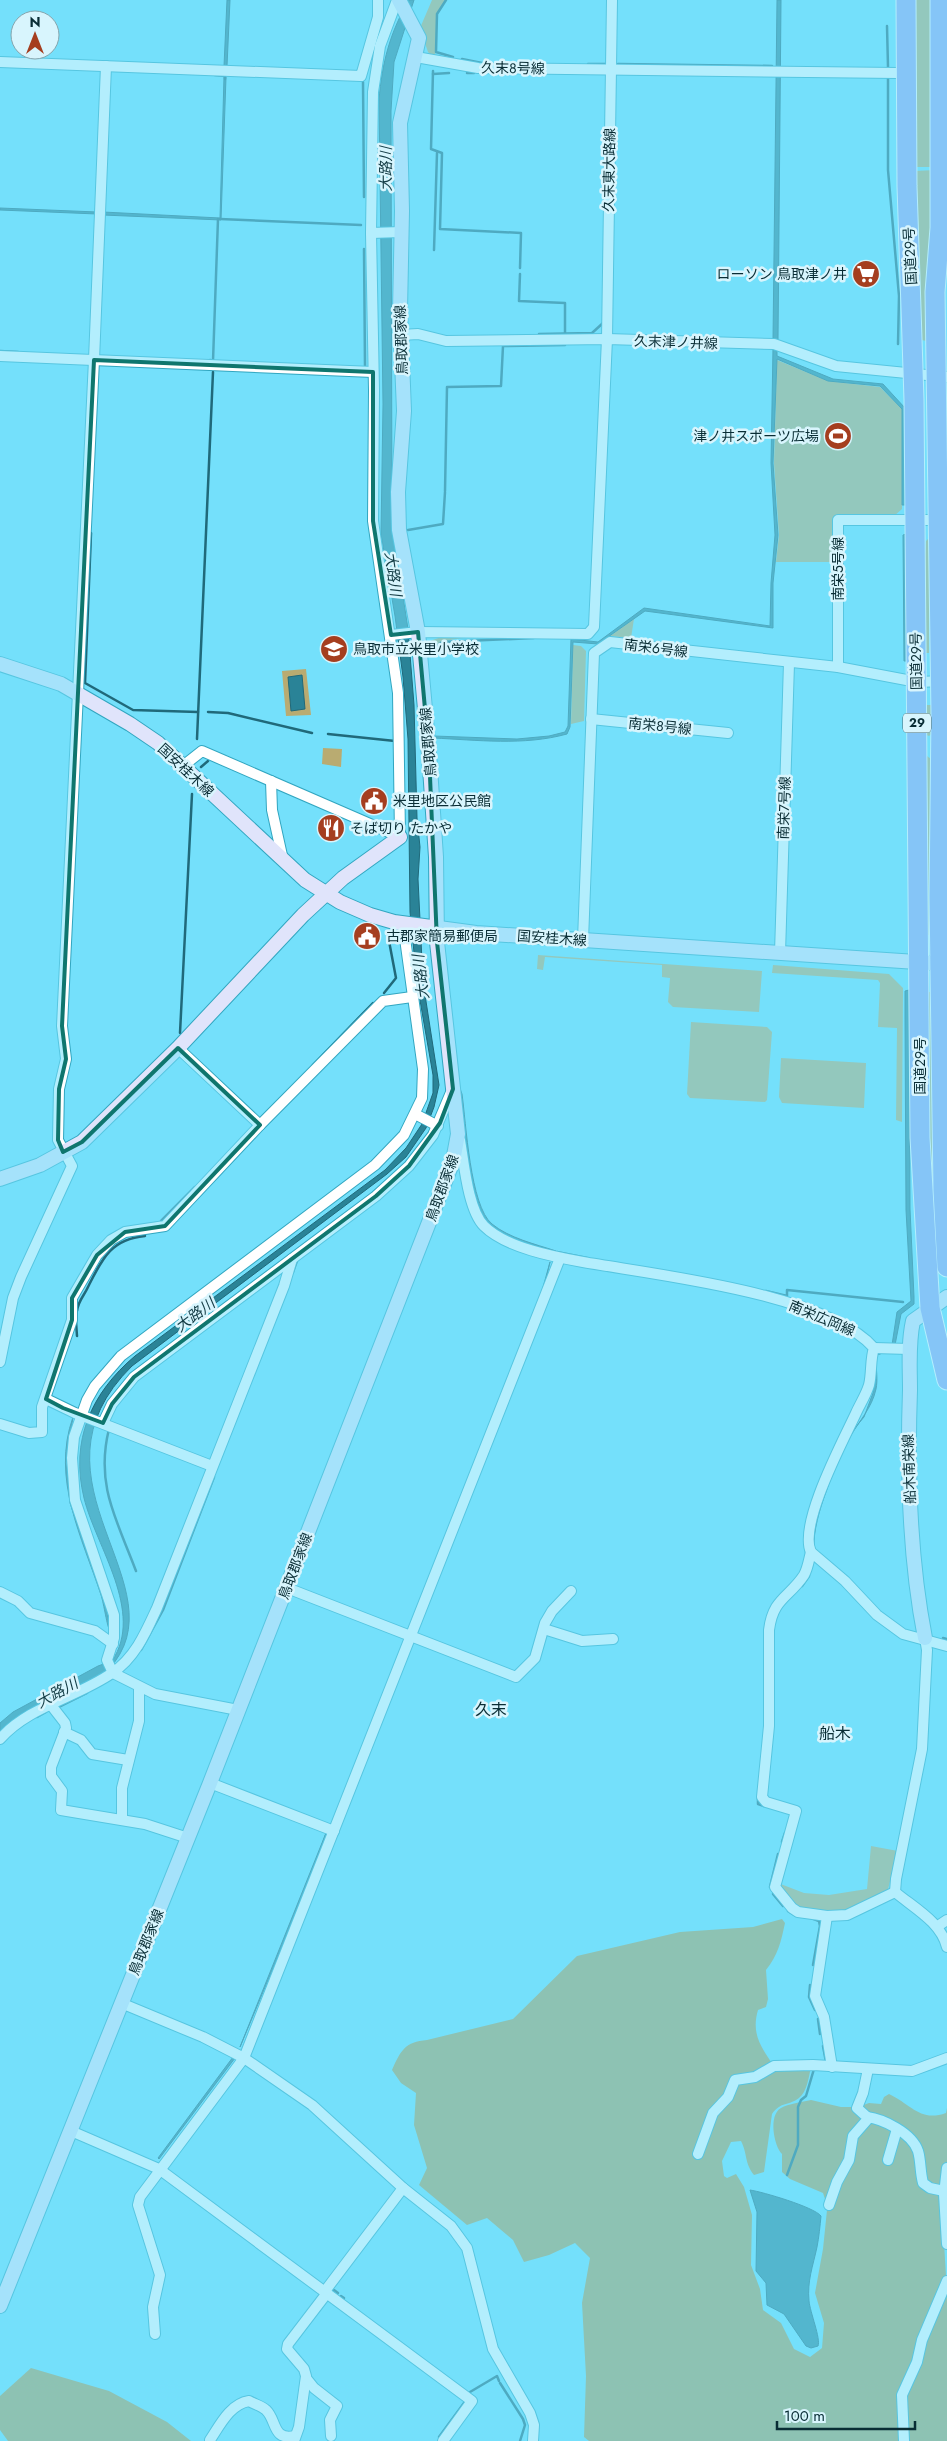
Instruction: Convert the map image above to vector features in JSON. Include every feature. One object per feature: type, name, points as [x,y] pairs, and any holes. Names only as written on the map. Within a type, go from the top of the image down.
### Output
[{"type":"highway","name":"国道29号","points":[[900,0],[912,276],[914,374],[921,1147],[930,1308],[947,1380]]},
{"type":"highway","name":"国道29号","points":[[940,0],[940,212],[935,292],[942,376],[943,681],[939,897],[944,964],[943,1190],[947,1267]]},
{"type":"main road","name":"鳥取郡家線","points":[[0,2306],[210,1783],[424,1239],[453,1161],[458,1134],[431,928],[436,857],[429,753],[415,633],[400,530],[398,492],[404,410],[401,335],[400,123],[406,89],[416,57],[419,38],[399,1]]},
{"type":"main road","name":"国安桂木線","points":[[0,664],[61,684],[130,724],[158,743],[305,880],[326,894],[370,916],[431,928],[944,964]]},
{"type":"main road","points":[[0,1179],[40,1165],[82,1142],[178,1048],[303,916],[343,878],[400,837]]},
{"type":"main road","name":"船木南栄線","points":[[925,1638],[917,1595],[911,1521],[907,1430],[909,1349],[913,1321],[947,1297]]},
{"type":"street","points":[[0,62],[361,76],[378,17],[378,0]]},
{"type":"street","name":"久末東大路線","points":[[415,633],[588,634],[594,627],[607,340],[612,0]]},
{"type":"street","points":[[184,766],[202,752],[400,837],[398,693],[373,521],[373,92],[380,46],[399,1]]},
{"type":"street","name":"久末8号線","points":[[416,57],[478,68],[611,70],[902,68]]},
{"type":"street","points":[[0,1362],[11,1305],[21,1277],[72,1166],[58,1140],[58,1116],[59,1089],[66,1060],[62,1026],[79,694],[106,66]]},
{"type":"street","points":[[940,212],[947,191]]},
{"type":"street","points":[[373,232],[400,232]]},
{"type":"street","name":"久末津ノ井線","points":[[401,335],[418,334],[446,341],[607,340],[774,344],[836,366],[942,376]]},
{"type":"street","points":[[0,356],[373,372]]},
{"type":"street","name":"南栄5号線","points":[[838,667],[838,520],[943,520]]},
{"type":"street","points":[[391,635],[415,633]]},
{"type":"street","name":"南栄6号線","points":[[582,940],[594,653],[610,642],[838,667],[917,682],[943,681]]},
{"type":"street","name":"南栄7号線","points":[[780,953],[789,663]]},
{"type":"street","name":"南栄8号線","points":[[591,719],[728,733]]},
{"type":"street","points":[[271,781],[272,810],[283,861]]},
{"type":"street","points":[[238,1710],[154,1694],[112,1671],[106,1660],[112,1644],[115,1627],[111,1601],[73,1493],[74,1437],[80,1415],[95,1386],[121,1356],[375,1165],[398,1143],[422,1098],[423,1069],[412,997],[406,924]]},
{"type":"street","points":[[0,1424],[29,1433],[42,1432],[42,1407],[72,1320],[72,1298],[97,1255],[111,1240],[125,1232],[165,1226],[260,1125],[383,1001],[412,997]]},
{"type":"street","points":[[178,1048],[260,1125]]},
{"type":"street","points":[[103,1423],[112,1404],[134,1377],[376,1196],[397,1178],[409,1166],[438,1126],[453,1089]]},
{"type":"street","points":[[415,1114],[438,1126]]},
{"type":"street","name":"南栄広岡線","points":[[458,1134],[476,1214],[485,1227],[520,1246],[560,1258],[721,1286],[773,1298],[852,1328],[866,1338],[874,1348]]},
{"type":"street","points":[[155,2334],[153,2307],[160,2275],[138,2205],[140,2197],[159,2169],[244,2058],[560,1258]]},
{"type":"street","points":[[0,1739],[15,1724],[112,1671],[135,1651],[157,1608],[284,1286],[292,1259]]},
{"type":"street","points":[[909,1349],[874,1348],[871,1358],[869,1386],[834,1460],[810,1521],[809,1547],[811,1552],[845,1581],[877,1615],[903,1634],[925,1638],[947,1646]]},
{"type":"street","points":[[46,1399],[80,1415],[212,1466]]},
{"type":"street","points":[[811,1552],[804,1574],[782,1598],[771,1616],[769,1630],[769,1726],[762,1797],[766,1802],[796,1811],[774,1887],[792,1908],[798,1912],[827,1916],[847,1915],[895,1892]]},
{"type":"street","points":[[287,1588],[516,1678],[535,1658],[544,1629],[552,1612],[571,1591]]},
{"type":"street","points":[[0,1592],[18,1601],[30,1613],[95,1631],[112,1644]]},
{"type":"street","points":[[544,1629],[582,1640],[613,1639]]},
{"type":"street","points":[[895,1892],[922,1749],[927,1659],[925,1638]]},
{"type":"street","points":[[122,1820],[122,1788],[139,1721],[139,1687]]},
{"type":"street","points":[[51,1705],[65,1723],[64,1732],[51,1767],[52,1776],[62,1791],[61,1810],[122,1820],[188,1838]]},
{"type":"street","points":[[64,1732],[81,1740],[92,1754],[128,1760]]},
{"type":"street","points":[[210,1783],[334,1831]]},
{"type":"street","points":[[895,1892],[942,1923],[947,1947]]},
{"type":"street","points":[[827,1916],[815,1996],[824,2018],[832,2067]]},
{"type":"street","points":[[121,2003],[203,2037],[244,2058],[312,2105],[403,2188],[451,2226],[467,2248],[493,2349],[530,2413],[534,2430],[533,2441]]},
{"type":"street","points":[[698,2154],[713,2113],[728,2097],[735,2080],[755,2077],[774,2066],[912,2071],[947,2058]]},
{"type":"street","points":[[868,2069],[863,2094],[857,2108],[867,2117],[881,2119],[911,2139],[917,2148],[923,2183],[930,2188],[944,2191]]},
{"type":"street","points":[[829,2205],[837,2182],[849,2160],[853,2136],[864,2124],[867,2117]]},
{"type":"street","points":[[888,2160],[897,2129]]},
{"type":"street","points":[[71,2131],[159,2169],[472,2401],[443,2441]]},
{"type":"street","points":[[947,2168],[944,2191],[947,2244]]},
{"type":"street","points":[[210,2440],[232,2410],[249,2400],[268,2412],[280,2435],[295,2439],[299,2427],[306,2378],[304,2369],[287,2349],[288,2344],[403,2188]]},
{"type":"street","points":[[904,2441],[902,2395],[917,2362],[922,2340],[947,2281]]},
{"type":"street","points":[[306,2378],[314,2388],[336,2406],[330,2420],[330,2436]]},
{"type":"highlighted area","points":[[94,360],[373,372],[373,521],[391,635],[418,632],[429,753],[437,942],[453,1089],[440,1123],[409,1166],[376,1196],[134,1377],[112,1404],[103,1423],[63,1408],[46,1399],[72,1320],[72,1298],[97,1255],[125,1232],[165,1226],[260,1125],[178,1048],[82,1142],[63,1152],[58,1140],[59,1089],[66,1059],[62,1026]]},
{"type":"shaded area","points":[[432,0],[445,0],[437,14],[435,59],[428,52],[420,28]]},
{"type":"shaded area","points":[[912,0],[933,0],[935,167],[913,167]]},
{"type":"shaded area","points":[[936,170],[927,341],[921,340],[921,301],[917,299],[914,171]]},
{"type":"shaded area","name":"津ノ井スポーツ広場","points":[[777,360],[828,381],[880,387],[902,409],[902,509],[894,516],[834,516],[834,562],[776,562],[779,535],[774,463]]},
{"type":"shaded area","points":[[930,537],[932,585],[929,608],[929,653],[923,653],[921,607],[926,541]]},
{"type":"shaded area","points":[[634,619],[631,638],[610,636]]},
{"type":"shaded area","points":[[444,636],[505,638],[460,638],[449,640],[431,650],[426,659],[425,646],[430,641]]},
{"type":"shaded area","points":[[573,645],[581,646],[586,651],[584,721],[571,724]]},
{"type":"shaded area","points":[[306,669],[311,715],[286,716],[282,671]]},
{"type":"shaded area","points":[[924,705],[936,705],[934,732],[929,736],[924,734]]},
{"type":"shaded area","points":[[323,748],[342,749],[341,767],[322,764]]},
{"type":"shaded area","points":[[927,756],[935,762],[931,935],[924,935],[923,791]]},
{"type":"shaded area","points":[[538,955],[762,971],[759,1012],[673,1007],[668,1002],[670,978],[662,977],[662,965],[545,957],[543,970],[537,969]]},
{"type":"shaded area","points":[[773,965],[889,974],[903,988],[902,1122],[896,1120],[897,1028],[878,1027],[880,983],[878,980],[772,973]]},
{"type":"shaded area","points":[[929,992],[936,992],[934,1211],[938,1264],[934,1264],[929,1209]]},
{"type":"shaded area","points":[[691,1022],[767,1027],[772,1032],[767,1100],[765,1102],[690,1098],[687,1094]]},
{"type":"shaded area","points":[[781,1058],[866,1063],[864,1108],[782,1103],[779,1097]]},
{"type":"shaded area","points":[[871,1846],[898,1851],[887,1893],[847,1911],[836,1913],[796,1908],[778,1883],[804,1893],[829,1895],[867,1889]]},
{"type":"shaded area","points":[[782,1919],[785,1923],[780,1942],[776,1954],[766,1970],[768,1999],[766,2007],[758,2010],[756,2019],[758,2040],[774,2066],[763,2069],[754,2076],[734,2079],[725,2098],[713,2110],[696,2154],[699,2154],[713,2117],[729,2098],[736,2081],[755,2079],[764,2072],[776,2068],[811,2067],[802,2095],[782,2105],[772,2114],[764,2172],[754,2175],[741,2141],[731,2142],[722,2161],[724,2176],[727,2178],[736,2174],[744,2187],[752,2215],[751,2265],[760,2289],[763,2310],[781,2323],[794,2349],[810,2357],[822,2348],[824,2323],[815,2293],[823,2249],[827,2210],[833,2203],[839,2182],[850,2160],[855,2138],[869,2119],[882,2121],[895,2130],[888,2161],[897,2131],[910,2141],[916,2153],[921,2183],[928,2189],[941,2192],[946,2276],[900,2393],[902,2441],[589,2441],[584,2437],[586,2376],[582,2303],[590,2258],[575,2243],[549,2255],[524,2262],[513,2240],[487,2218],[467,2225],[419,2185],[427,2168],[414,2125],[416,2093],[401,2083],[392,2070],[401,2052],[409,2045],[513,2019],[577,1956],[680,1932],[753,1927]]},
{"type":"shaded area","points":[[889,2094],[923,2114],[937,2115],[946,2113],[947,2108],[947,2162],[943,2171],[942,2189],[929,2186],[917,2144],[868,2116],[858,2107],[869,2103],[881,2104],[884,2097]]},
{"type":"shaded area","points":[[811,2100],[841,2107],[855,2107],[865,2117],[850,2147],[827,2205],[823,2193],[790,2179],[782,2172],[782,2154],[775,2138],[773,2124],[777,2112],[791,2104]]},
{"type":"shaded area","points":[[947,2290],[947,2441],[908,2441],[905,2400],[924,2344]]},
{"type":"shaded area","points":[[31,2368],[109,2391],[167,2422],[191,2441],[8,2441],[0,2430],[0,2396]]},
{"type":"water","points":[[227,0],[230,0],[227,66],[224,66]]},
{"type":"water","name":"大路川","points":[[409,0],[414,0],[394,62],[391,111],[392,525],[408,629],[414,705],[417,818],[420,847],[418,879],[423,982],[439,1085],[434,1107],[426,1128],[406,1157],[387,1174],[132,1366],[101,1409],[90,1450],[94,1491],[105,1530],[119,1568],[128,1604],[127,1638],[108,1670],[102,1675],[0,1733],[0,1723],[13,1712],[98,1666],[112,1661],[121,1642],[123,1622],[121,1601],[107,1558],[90,1517],[80,1477],[82,1438],[96,1402],[106,1386],[135,1356],[385,1170],[406,1148],[422,1124],[433,1093],[433,1075],[417,983],[410,912],[408,739],[403,677],[381,534],[383,404],[379,100],[382,73],[388,48],[402,12]]},
{"type":"water","points":[[777,0],[781,0],[778,340],[773,340]]},
{"type":"water","points":[[224,77],[226,77],[221,220],[103,215],[103,212],[220,218]]},
{"type":"water","points":[[0,208],[97,212],[97,214],[0,210]]},
{"type":"water","points":[[773,348],[777,348],[777,356],[833,379],[883,384],[905,408],[906,505],[902,505],[902,409],[880,386],[828,381],[777,359],[773,463],[778,535],[773,583],[773,628],[645,611],[598,644],[573,642],[570,727],[567,734],[551,738],[517,741],[433,738],[434,736],[517,739],[549,736],[565,732],[568,726],[571,639],[598,642],[644,608],[770,626],[775,535],[771,463]]},
{"type":"water","points":[[906,534],[907,661],[904,661],[903,535]]},
{"type":"water","points":[[302,675],[305,709],[291,711],[288,677]]},
{"type":"water","points":[[909,990],[910,1209],[914,1304],[901,1314],[895,1345],[892,1345],[897,1312],[911,1301],[906,1210],[905,991]]},
{"type":"water","points":[[459,1086],[462,1094],[470,1163],[479,1200],[485,1214],[492,1224],[506,1233],[555,1252],[520,1242],[495,1230],[481,1213],[475,1197],[467,1159]]},
{"type":"water","points":[[550,1262],[543,1292],[410,1629],[542,1291]]},
{"type":"water","points":[[878,1353],[883,1353],[877,1355],[876,1389],[872,1402],[865,1413],[873,1393],[874,1358]]},
{"type":"water","points":[[73,1417],[66,1463],[69,1496],[65,1463],[67,1440]]},
{"type":"water","points":[[858,1424],[844,1448],[831,1478],[850,1434]]},
{"type":"water","points":[[823,1501],[817,1520],[814,1546],[812,1533]]},
{"type":"water","points":[[72,1509],[106,1607],[110,1631],[101,1595]]},
{"type":"water","points":[[326,1833],[302,1899],[240,2047]]},
{"type":"water","points":[[233,2057],[235,2058],[159,2159],[158,2158]]},
{"type":"water","points":[[750,2190],[799,2204],[821,2216],[809,2294],[818,2346],[811,2348],[806,2346],[784,2314],[767,2305],[766,2283],[756,2271],[757,2212]]},
{"type":"waterway","points":[[446,0],[437,14],[436,52],[453,57]]},
{"type":"waterway","points":[[887,26],[888,67]]},
{"type":"waterway","points":[[462,59],[482,63]]},
{"type":"waterway","points":[[588,64],[606,64]]},
{"type":"waterway","points":[[618,64],[772,66]]},
{"type":"waterway","points":[[433,71],[431,149],[442,153],[440,229],[521,233],[520,268]]},
{"type":"waterway","points":[[433,74],[449,73]]},
{"type":"waterway","points":[[467,73],[474,73]]},
{"type":"waterway","points":[[215,75],[225,76],[225,79]]},
{"type":"waterway","points":[[888,79],[888,170],[899,296],[898,344]]},
{"type":"waterway","points":[[363,82],[364,197]]},
{"type":"waterway","points":[[434,250],[437,153]]},
{"type":"waterway","points":[[210,360],[213,361],[218,219]]},
{"type":"waterway","points":[[220,219],[361,225]]},
{"type":"waterway","points":[[364,249],[365,366]]},
{"type":"waterway","points":[[520,274],[519,301],[565,303],[565,333]]},
{"type":"waterway","points":[[539,334],[592,333],[603,323]]},
{"type":"waterway","points":[[445,491],[447,387],[501,386],[503,346],[565,345]]},
{"type":"waterway","points":[[0,351],[18,352]]},
{"type":"waterway","points":[[197,739],[213,372]]},
{"type":"waterway","points":[[408,530],[443,524],[445,492]]},
{"type":"waterway","points":[[91,533],[85,683],[133,710],[198,712]]},
{"type":"waterway","points":[[426,660],[429,651],[442,642],[534,638]]},
{"type":"waterway","points":[[208,712],[228,713],[312,733]]},
{"type":"waterway","points":[[328,734],[395,741]]},
{"type":"waterway","points":[[201,767],[208,761]]},
{"type":"waterway","points":[[180,1033],[192,794]]},
{"type":"waterway","points":[[384,993],[396,978],[389,941]]},
{"type":"waterway","points":[[313,1065],[373,1003]]},
{"type":"waterway","points":[[161,1221],[195,1187]]},
{"type":"waterway","points":[[77,1311],[80,1301],[103,1259],[109,1252],[124,1241],[145,1236]]},
{"type":"waterway","points":[[557,1252],[587,1258]]},
{"type":"waterway","points":[[293,1272],[298,1258]]},
{"type":"waterway","points":[[766,1291],[787,1296],[787,1290],[903,1302]]},
{"type":"waterway","points":[[76,1322],[77,1336]]},
{"type":"waterway","points":[[109,1429],[105,1449],[106,1485],[115,1518],[136,1571]]},
{"type":"waterway","points":[[141,1650],[163,1610],[214,1477]]},
{"type":"waterway","points":[[802,1586],[809,1576]]},
{"type":"waterway","points":[[943,1638],[947,1639]]},
{"type":"waterway","name":"大路川","points":[[59,1707],[87,1693]]},
{"type":"waterway","name":"大路川","points":[[37,1717],[46,1712]]},
{"type":"waterway","points":[[758,1798],[758,1804],[764,1806]]},
{"type":"waterway","points":[[782,1842],[785,1833]]},
{"type":"waterway","points":[[770,1887],[778,1854]]},
{"type":"waterway","points":[[773,1894],[783,1906]]},
{"type":"waterway","points":[[788,1911],[796,1916]]},
{"type":"waterway","points":[[811,1918],[819,1921],[820,1926],[813,1965]]},
{"type":"waterway","points":[[810,1985],[809,1997],[815,2010]]},
{"type":"waterway","points":[[818,2019],[820,2034]]},
{"type":"waterway","points":[[823,2046],[826,2062]]},
{"type":"waterway","points":[[787,2175],[798,2145],[798,2107],[801,2100],[806,2096],[814,2069]]},
{"type":"waterway","points":[[334,2290],[338,2293]]},
{"type":"waterway","points":[[470,2392],[497,2376],[499,2381]]},
{"type":"waterway","points":[[500,2383],[523,2419],[525,2425],[520,2441]]},
{"type":"waterway","points":[[439,2437],[464,2403]]},
{"type":"place","name":"ローソン 鳥取津ノ井","points":[[866,274]]},
{"type":"place","name":"津ノ井スポーツ広場","points":[[838,436]]},
{"type":"place","name":"鳥取市立米里小学校","points":[[334,649]]},
{"type":"place","name":"米里地区公民館","points":[[374,801]]},
{"type":"place","name":"そば切り たかや","points":[[331,828]]},
{"type":"place","name":"古郡家簡易郵便局","points":[[367,936]]},
{"type":"district","name":"久末","points":[[491,1709]]},
{"type":"district","name":"船木","points":[[835,1733]]}]
